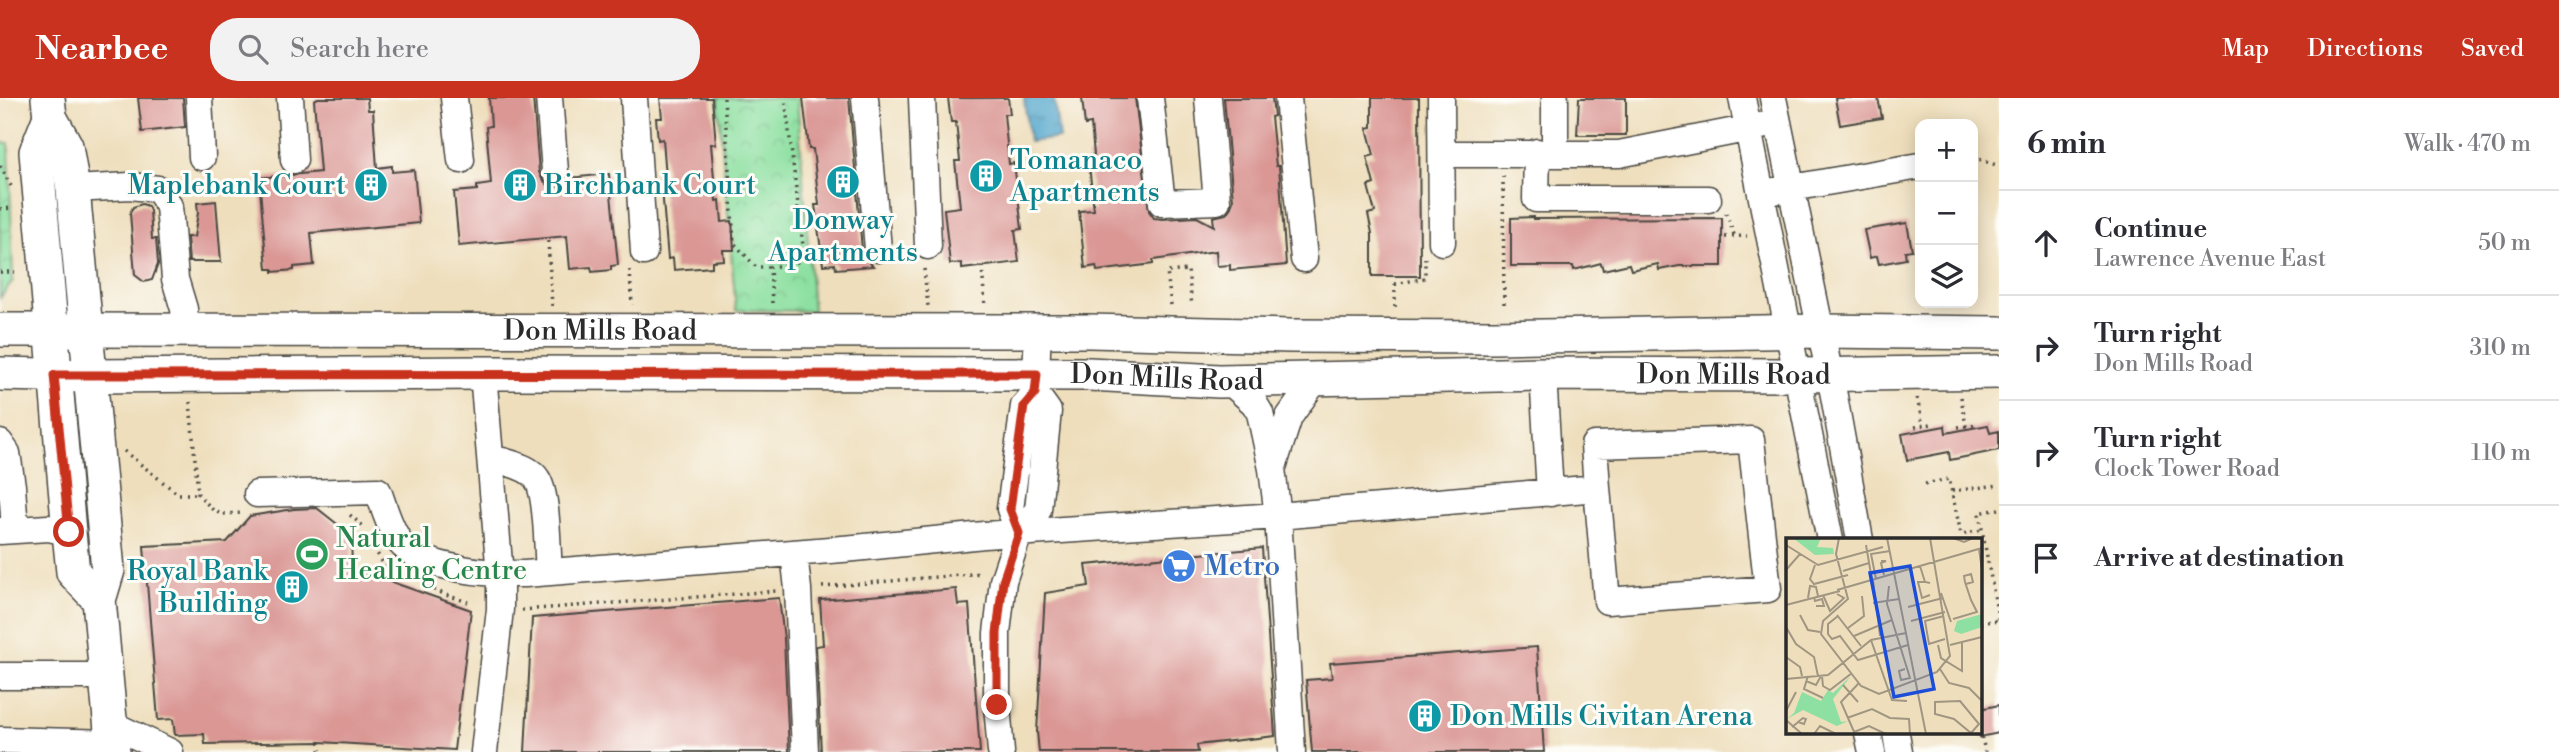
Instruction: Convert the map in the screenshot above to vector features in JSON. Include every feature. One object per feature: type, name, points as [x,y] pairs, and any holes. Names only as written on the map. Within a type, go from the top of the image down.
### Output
[{"type":"main road","points":[[49,107],[66,146],[73,189],[108,570],[99,600],[112,740]]},
{"type":"main road","points":[[49,107],[36,152],[73,572],[99,600]]},
{"type":"main road","name":"Don Mills Road","points":[[0,330],[650,329],[1494,337],[1805,331],[1999,333]]},
{"type":"main road","name":"Don Mills Road","points":[[0,374],[89,376],[483,373],[1036,384],[1544,374],[1999,372]]},
{"type":"street","points":[[199,98],[202,157]]},
{"type":"street","points":[[290,98],[294,160]]},
{"type":"street","points":[[454,98],[461,160]]},
{"type":"street","points":[[549,98],[555,172]]},
{"type":"street","points":[[634,98],[645,252]]},
{"type":"street","points":[[865,98],[878,249]]},
{"type":"street","points":[[922,98],[928,246]]},
{"type":"street","points":[[1150,98],[1162,203],[1217,201],[1208,98]]},
{"type":"street","points":[[1288,98],[1304,259]]},
{"type":"street","points":[[1441,98],[1442,242]]},
{"type":"street","points":[[1555,98],[1536,200],[1716,204]]},
{"type":"street","points":[[1742,98],[1761,193],[1805,331],[1814,374],[1859,538]]},
{"type":"street","points":[[1442,154],[1619,154],[1749,128],[1775,110],[1791,188],[1805,331]]},
{"type":"street","points":[[1761,193],[1915,167]]},
{"type":"street","points":[[73,189],[130,186],[158,189],[169,206],[175,279],[184,309],[186,330]]},
{"type":"street","points":[[1001,752],[997,705],[997,633],[1003,581],[1019,533],[1038,510],[1048,411],[1036,384],[1038,331]]},
{"type":"street","points":[[483,373],[500,575],[484,752]]},
{"type":"street","points":[[1544,374],[1550,494]]},
{"type":"street","points":[[1814,374],[1830,538]]},
{"type":"street","points":[[1272,469],[1287,422],[1315,380]]},
{"type":"street","points":[[1229,381],[1244,392],[1260,413],[1272,469],[1278,516],[1292,752]]},
{"type":"street","points":[[1751,440],[1768,589],[1607,601],[1597,488],[1594,445],[1751,440]]},
{"type":"street","points":[[0,443],[7,453],[8,531],[48,528],[69,532]]},
{"type":"street","points":[[503,461],[525,469],[539,481],[544,502],[549,572]]},
{"type":"street","points":[[253,503],[378,491],[395,534],[406,548],[434,562],[500,575],[1019,533],[1278,516],[1597,488]]},
{"type":"street","points":[[794,553],[805,752]]},
{"type":"street","points":[[0,676],[106,676]]},
{"type":"street","points":[[1868,734],[1872,752]]},
{"type":"street","points":[[1896,734],[1899,752]]},
{"type":"street","points":[[0,740],[112,740],[170,752]]},
{"type":"path","points":[[724,98],[734,243],[756,267],[796,264],[803,246],[785,98]]},
{"type":"path","points":[[1502,153],[1504,307]]},
{"type":"path","points":[[1978,160],[1999,166]]},
{"type":"path","points":[[0,166],[13,190]]},
{"type":"path","points":[[1716,204],[1735,237]]},
{"type":"path","points":[[0,209],[14,208]]},
{"type":"path","points":[[1725,237],[1751,236]]},
{"type":"path","points":[[548,241],[552,308]]},
{"type":"path","points":[[1395,307],[1395,282],[1425,278],[1425,257],[1442,242]]},
{"type":"path","points":[[928,246],[924,268],[929,307]]},
{"type":"path","points":[[632,308],[630,270],[645,252]]},
{"type":"path","points":[[770,267],[772,309]]},
{"type":"path","points":[[982,267],[985,307]]},
{"type":"path","points":[[1171,306],[1167,272],[1188,270],[1192,306]]},
{"type":"path","points":[[0,272],[15,272]]},
{"type":"path","points":[[190,396],[198,494],[221,514],[253,503]]},
{"type":"path","points":[[1917,396],[1923,426]]},
{"type":"path","points":[[1961,396],[1966,426]]},
{"type":"path","points":[[1915,427],[1931,424]]},
{"type":"path","points":[[1958,427],[1974,425]]},
{"type":"path","points":[[123,450],[178,495],[198,494]]},
{"type":"path","points":[[1925,484],[1949,479],[1961,534],[1982,530]]},
{"type":"path","points":[[1952,491],[1999,485]]},
{"type":"path","points":[[1999,509],[1979,513],[1999,621]]},
{"type":"path","points":[[340,510],[356,519],[368,532]]},
{"type":"path","points":[[372,543],[378,558],[393,572],[446,595],[468,601]]},
{"type":"path","points":[[515,610],[984,573]]},
{"type":"path","points":[[1982,737],[1985,752]]},
{"type":"path","points":[[320,742],[320,751]]},
{"type":"green space","points":[[718,98],[797,98],[813,311],[736,310]]},
{"type":"green space","points":[[0,143],[9,143],[13,281],[0,298]]},
{"type":"water","points":[[1024,98],[1054,98],[1059,138],[1029,142]]},
{"type":"building","points":[[138,98],[183,98],[185,127],[142,132]]},
{"type":"building","name":"Maplebank Court","points":[[367,98],[368,110],[373,110],[377,168],[392,166],[392,172],[414,170],[419,223],[311,233],[314,265],[273,272],[273,269],[267,269],[259,178],[320,172],[314,100]]},
{"type":"building","name":"Birchbank Court","points":[[489,98],[533,98],[539,172],[548,185],[557,187],[569,178],[609,174],[618,265],[611,266],[611,270],[592,272],[591,267],[570,269],[567,236],[459,246],[454,192],[477,190],[477,186],[491,184],[486,127],[491,126]]},
{"type":"building","points":[[660,98],[712,98],[716,144],[711,144],[716,201],[720,200],[722,222],[732,221],[734,250],[723,250],[724,260],[712,261],[712,267],[674,270],[673,258],[668,259],[661,177],[666,177],[663,139],[658,140],[656,118],[662,118]]},
{"type":"building","name":"Donway Apartments","points":[[803,98],[849,98],[862,250],[873,266],[836,269],[835,264],[823,265],[815,205],[819,205],[813,149],[809,149]]},
{"type":"building","name":"Tomanaco Apartments","points":[[948,98],[1008,98],[1010,114],[1004,114],[1009,164],[1014,163],[1022,229],[1015,230],[1019,262],[962,269],[962,263],[950,264],[944,209],[960,207],[955,161],[960,161],[956,122],[951,122]]},
{"type":"building","points":[[1082,98],[1135,98],[1149,211],[1154,218],[1197,217],[1214,226],[1213,217],[1226,214],[1233,200],[1224,98],[1272,98],[1274,116],[1271,117],[1276,166],[1279,166],[1286,265],[1230,270],[1230,265],[1217,266],[1216,251],[1153,260],[1153,264],[1097,271],[1096,266],[1085,268],[1079,211],[1094,210],[1088,156],[1094,155],[1091,124],[1085,125]]},
{"type":"building","points":[[1372,98],[1419,98],[1420,276],[1372,276],[1372,233],[1368,214],[1375,212],[1368,186],[1374,184],[1367,157],[1374,155],[1367,128],[1372,127]]},
{"type":"building","points":[[1579,98],[1626,98],[1626,135],[1577,135]]},
{"type":"building","points":[[1835,98],[1878,98],[1882,118],[1840,125]]},
{"type":"building","points":[[216,201],[221,262],[189,262],[187,237],[194,237],[197,203]]},
{"type":"building","points":[[142,204],[148,206],[150,211],[152,239],[156,239],[158,264],[152,280],[144,282],[135,275],[130,213],[133,207]]},
{"type":"building","points":[[1511,218],[1722,218],[1722,266],[1679,266],[1659,270],[1658,264],[1631,270],[1629,264],[1603,270],[1601,263],[1574,270],[1573,266],[1511,266]]},
{"type":"building","points":[[1907,223],[1912,250],[1905,251],[1906,259],[1879,264],[1877,256],[1870,258],[1864,230]]},
{"type":"building","points":[[1988,425],[1990,433],[1999,431],[1999,450],[1950,460],[1949,452],[1907,460],[1902,434],[1945,426],[1946,433]]},
{"type":"building","points":[[317,508],[351,535],[352,568],[471,610],[454,750],[320,742],[205,744],[204,734],[175,735],[173,719],[158,720],[144,546],[227,542],[250,516]]},
{"type":"building","points":[[1262,548],[1275,736],[1197,745],[1198,752],[1039,752],[1037,732],[1045,593],[1089,586],[1086,565]]},
{"type":"building","points":[[956,589],[958,605],[969,604],[980,752],[821,752],[816,646],[823,645],[820,600]]},
{"type":"building","points":[[779,598],[784,639],[789,752],[525,752],[532,618]]},
{"type":"building","name":"Don Mills Civitan Arena","points":[[1537,647],[1544,752],[1312,752],[1306,680],[1332,678],[1330,663]]},
{"type":"building","points":[[1999,705],[1999,733],[1980,737],[1982,709]]},
{"type":"place","name":"Tomanaco Apartments","points":[[986,176]]},
{"type":"place","name":"Donway Apartments","points":[[843,182]]},
{"type":"place","name":"Maplebank Court","points":[[371,185]]},
{"type":"place","name":"Birchbank Court","points":[[520,185]]},
{"type":"place","name":"Natural Healing Centre","points":[[312,554]]},
{"type":"place","name":"Metro","points":[[1179,566]]},
{"type":"place","name":"Royal Bank Building","points":[[292,587]]},
{"type":"place","name":"Don Mills Civitan Arena","points":[[1425,716]]},
{"type":"route","points":[[69,532],[54,375],[1037,374],[1035,393],[1024,406],[1010,509],[1019,533],[1003,581],[997,633],[997,705]]}]
